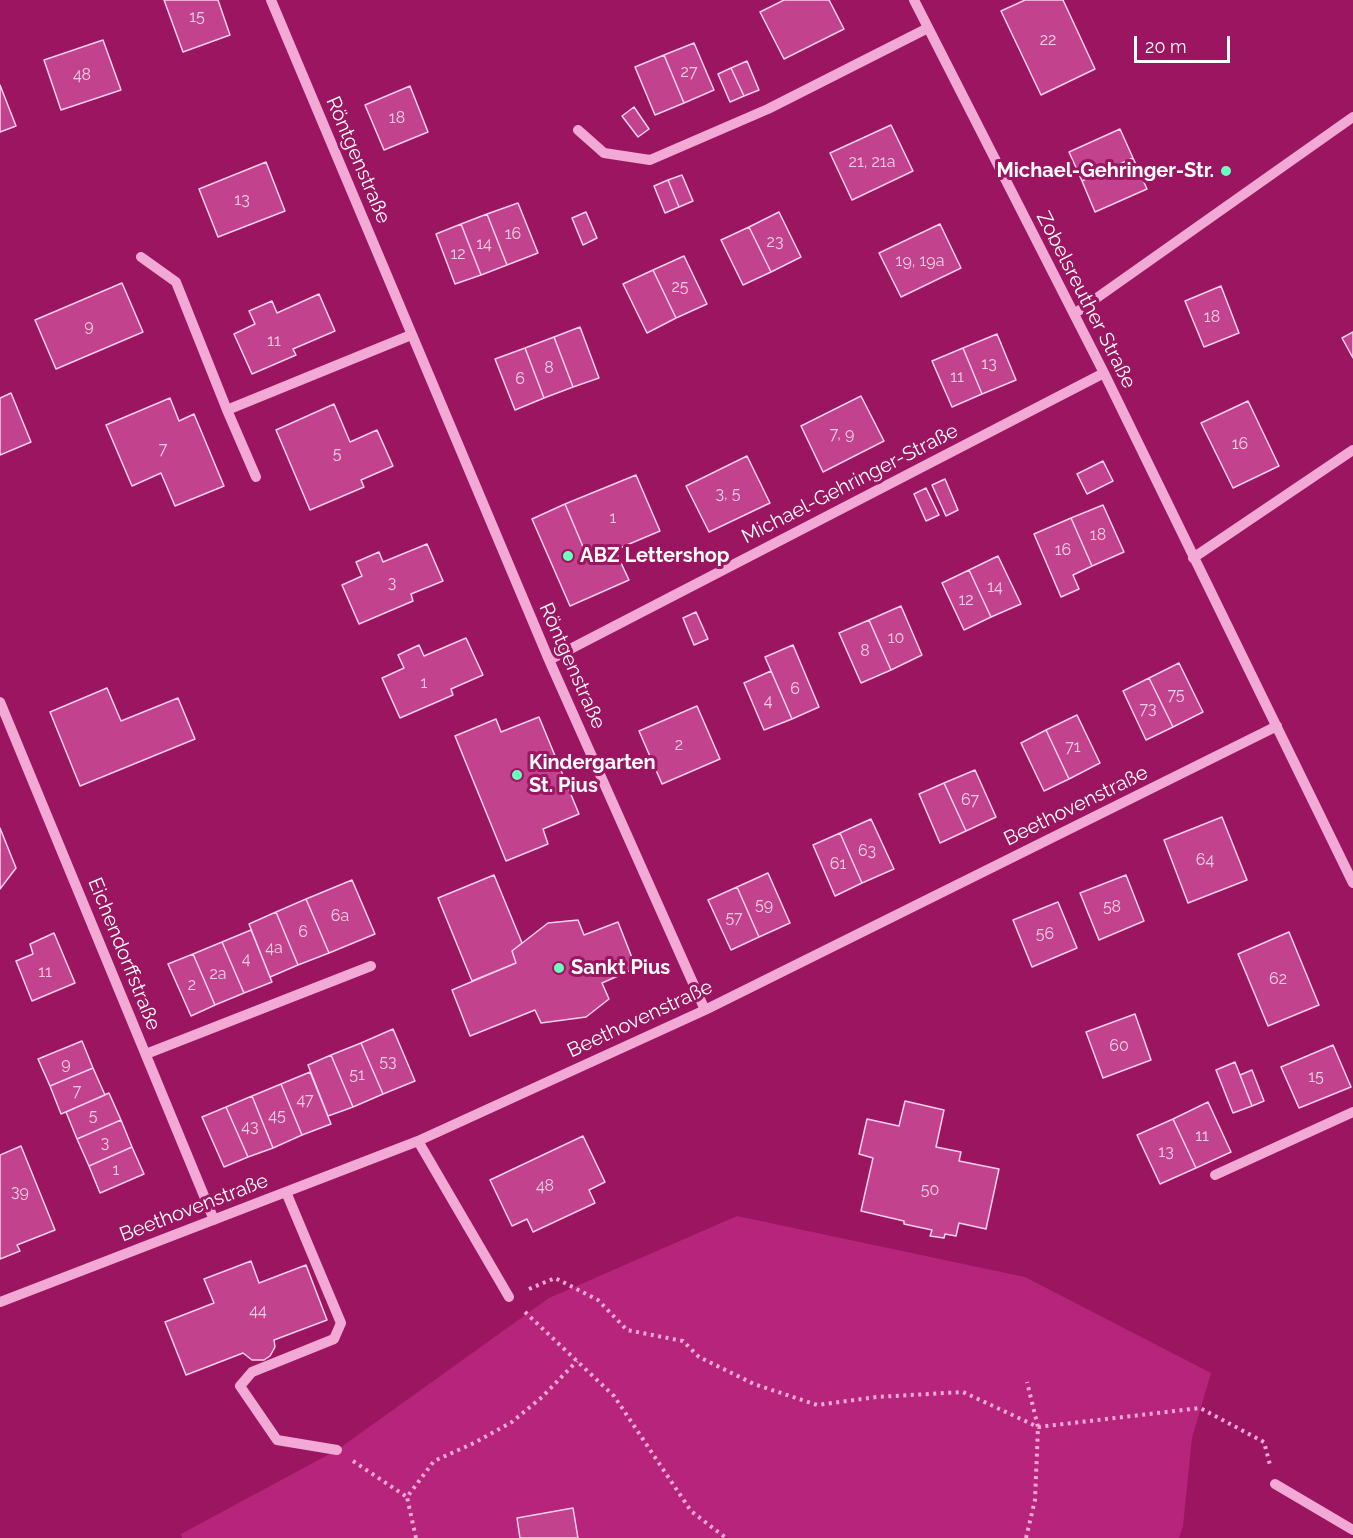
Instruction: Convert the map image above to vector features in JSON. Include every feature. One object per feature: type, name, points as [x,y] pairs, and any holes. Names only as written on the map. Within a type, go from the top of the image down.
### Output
[{"type":"street","name":"Röntgenstraße","points":[[272,0],[549,660],[705,1010]]},
{"type":"street","name":"Zobelsreuther Straße","points":[[914,0],[1104,373],[1353,883]]},
{"type":"street","points":[[578,130],[604,153],[650,160],[768,109],[928,28]]},
{"type":"street","points":[[1074,314],[1353,117]]},
{"type":"street","points":[[141,257],[176,282],[256,477]]},
{"type":"street","points":[[227,410],[411,334]]},
{"type":"street","name":"Michael-Gehringer-Straße","points":[[549,660],[1104,373]]},
{"type":"street","points":[[1193,558],[1353,450]]},
{"type":"street","name":"Eichendorffstraße","points":[[0,702],[214,1220]]},
{"type":"street","name":"Beethovenstraße","points":[[0,1302],[418,1141],[705,1010],[1277,726]]},
{"type":"street","points":[[146,1054],[371,966]]},
{"type":"street","points":[[1215,1175],[1353,1112]]},
{"type":"street","points":[[418,1141],[509,1297]]},
{"type":"street","points":[[286,1192],[341,1323],[334,1339],[252,1371],[240,1386],[277,1440],[337,1450]]},
{"type":"street","points":[[1275,1484],[1353,1530]]},
{"type":"path","points":[[726,1538],[691,1511],[614,1396],[509,1297],[555,1278],[598,1300],[627,1330],[683,1341],[699,1357],[754,1384],[817,1405],[876,1397],[963,1392],[1038,1427],[1200,1408],[1264,1442],[1275,1484]]},
{"type":"path","points":[[407,1497],[434,1461],[512,1422],[542,1397],[577,1361]]},
{"type":"path","points":[[1026,1538],[1035,1500],[1038,1427],[1027,1382]]},
{"type":"path","points":[[337,1450],[407,1497],[416,1538]]},
{"type":"shaded area","points":[[737,1216],[1025,1277],[1211,1373],[1192,1438],[1183,1526],[1179,1538],[182,1538],[181,1534],[337,1450],[549,1298]]},
{"type":"building","points":[[164,0],[218,0],[230,35],[183,52]]},
{"type":"building","points":[[784,0],[829,0],[844,29],[784,59],[760,12]]},
{"type":"building","points":[[1025,0],[1063,0],[1095,69],[1041,95],[1001,11]]},
{"type":"building","points":[[103,40],[121,90],[61,110],[44,60]]},
{"type":"building","points":[[694,43],[714,90],[684,103],[664,55]]},
{"type":"building","points":[[664,55],[684,103],[655,115],[635,67]]},
{"type":"building","points":[[747,61],[759,90],[744,96],[731,68]]},
{"type":"building","points":[[731,68],[744,96],[730,102],[718,74]]},
{"type":"building","points":[[0,85],[16,126],[0,132]]},
{"type":"building","points":[[410,86],[428,132],[384,150],[365,105]]},
{"type":"building","points":[[634,107],[649,129],[638,137],[622,116]]},
{"type":"building","points":[[891,125],[913,171],[852,200],[830,153]]},
{"type":"building","points":[[1120,129],[1133,158],[1082,181],[1069,152]]},
{"type":"building","points":[[1133,158],[1147,189],[1095,212],[1082,181]]},
{"type":"building","points":[[266,162],[285,211],[218,237],[199,189]]},
{"type":"building","points":[[682,175],[693,201],[679,207],[668,180]]},
{"type":"building","points":[[668,180],[679,207],[665,213],[654,186]]},
{"type":"building","points":[[518,203],[538,253],[507,265],[487,214]]},
{"type":"building","points":[[586,212],[597,238],[583,245],[572,218]]},
{"type":"building","points":[[779,212],[801,257],[771,272],[749,227]]},
{"type":"building","points":[[487,214],[507,265],[481,275],[461,224]]},
{"type":"building","points":[[461,224],[481,275],[455,284],[436,234]]},
{"type":"building","points":[[940,224],[961,268],[901,297],[879,253]]},
{"type":"building","points":[[749,227],[771,272],[743,285],[721,240]]},
{"type":"building","points":[[684,256],[707,304],[676,318],[653,270]]},
{"type":"building","points":[[653,270],[676,318],[647,333],[623,284]]},
{"type":"building","points":[[122,283],[143,332],[56,369],[35,320]]},
{"type":"building","points":[[1221,286],[1239,333],[1204,347],[1185,301]]},
{"type":"building","points":[[319,294],[335,331],[293,349],[296,355],[252,374],[234,334],[255,324],[249,311],[272,301],[277,313]]},
{"type":"building","points":[[580,327],[599,378],[573,387],[554,337]]},
{"type":"building","points":[[1353,332],[1353,358],[1342,338]]},
{"type":"building","points":[[997,334],[1016,380],[982,394],[963,348]]},
{"type":"building","points":[[554,337],[573,387],[544,398],[525,348]]},
{"type":"building","points":[[525,348],[544,398],[515,410],[495,359]]},
{"type":"building","points":[[963,348],[982,394],[952,407],[932,361]]},
{"type":"building","points":[[11,393],[31,442],[0,455],[0,398]]},
{"type":"building","points":[[861,396],[884,441],[823,472],[801,426]]},
{"type":"building","points":[[170,398],[179,421],[194,414],[224,486],[175,506],[161,473],[132,486],[106,425]]},
{"type":"building","points":[[1248,401],[1279,466],[1233,488],[1201,423]]},
{"type":"building","points":[[334,404],[350,442],[377,430],[393,466],[361,480],[364,487],[310,510],[276,430]]},
{"type":"building","points":[[747,456],[770,503],[709,532],[686,486]]},
{"type":"building","points":[[1103,461],[1113,481],[1087,494],[1077,474]]},
{"type":"building","points":[[636,475],[660,531],[589,561],[565,504]]},
{"type":"building","points":[[945,479],[958,510],[946,516],[932,485]]},
{"type":"building","points":[[926,488],[939,515],[926,521],[914,494]]},
{"type":"building","points":[[565,504],[589,561],[615,550],[629,580],[570,606],[532,519]]},
{"type":"building","points":[[1103,505],[1124,552],[1092,566],[1071,518]]},
{"type":"building","points":[[1071,518],[1092,566],[1073,575],[1079,589],[1061,597],[1034,534]]},
{"type":"building","points":[[427,544],[443,581],[411,594],[413,601],[359,624],[342,585],[362,576],[356,562],[379,552],[383,562]]},
{"type":"building","points":[[998,556],[1021,604],[991,617],[969,570]]},
{"type":"building","points":[[969,570],[991,617],[964,630],[942,583]]},
{"type":"building","points":[[901,606],[922,655],[891,670],[869,620]]},
{"type":"building","points":[[696,612],[708,639],[694,645],[683,618]]},
{"type":"building","points":[[869,620],[891,670],[861,683],[839,633]]},
{"type":"building","points":[[466,638],[483,675],[451,689],[453,695],[400,718],[382,678],[404,668],[398,655],[419,645],[424,656]]},
{"type":"building","points":[[793,645],[819,707],[792,719],[765,657]]},
{"type":"building","points":[[1179,663],[1203,712],[1173,727],[1149,678]]},
{"type":"building","points":[[771,671],[792,719],[764,730],[744,683]]},
{"type":"building","points":[[1149,678],[1173,727],[1146,740],[1123,691]]},
{"type":"building","points":[[107,688],[121,721],[178,698],[195,739],[80,786],[50,712]]},
{"type":"building","points":[[697,706],[720,759],[662,784],[639,731]]},
{"type":"building","points":[[1077,715],[1100,763],[1069,779],[1046,730]]},
{"type":"building","name":"Kindergarten St. Pius","points":[[539,717],[579,814],[543,829],[548,844],[506,861],[455,736],[496,719],[501,732]]},
{"type":"building","points":[[1046,730],[1069,779],[1044,791],[1021,743]]},
{"type":"building","points":[[975,770],[996,817],[966,831],[944,783]]},
{"type":"building","points":[[944,783],[966,831],[940,843],[919,794]]},
{"type":"building","points":[[1222,817],[1247,880],[1188,903],[1164,840]]},
{"type":"building","points":[[871,819],[894,869],[862,883],[840,833]]},
{"type":"building","points":[[0,828],[16,868],[0,889]]},
{"type":"building","points":[[840,833],[862,883],[835,896],[813,845]]},
{"type":"building","points":[[768,873],[790,923],[759,937],[737,887]]},
{"type":"building","points":[[494,875],[522,943],[512,951],[516,963],[472,981],[438,898]]},
{"type":"building","points":[[1126,875],[1144,921],[1099,940],[1080,893]]},
{"type":"building","points":[[352,880],[375,934],[329,953],[306,899]]},
{"type":"building","points":[[737,887],[759,937],[731,950],[708,900]]},
{"type":"building","points":[[306,899],[329,953],[298,965],[276,912]]},
{"type":"building","points":[[1058,902],[1077,948],[1032,967],[1013,920]]},
{"type":"building","points":[[276,912],[298,965],[270,977],[249,924]]},
{"type":"building","points":[[578,920],[584,935],[618,922],[636,968],[602,983],[609,999],[586,1017],[541,1023],[535,1010],[470,1036],[452,990],[516,963],[512,951],[548,923]]},
{"type":"building","points":[[251,930],[272,982],[244,993],[222,942]]},
{"type":"building","points":[[1289,932],[1319,1005],[1268,1026],[1238,954]]},
{"type":"building","points":[[54,933],[75,983],[32,1001],[16,961],[33,954],[30,944]]},
{"type":"building","points":[[222,942],[244,993],[215,1005],[193,954]]},
{"type":"building","points":[[193,954],[215,1005],[191,1016],[168,964]]},
{"type":"building","points":[[1135,1014],[1151,1060],[1103,1078],[1086,1032]]},
{"type":"building","points":[[393,1029],[415,1081],[383,1094],[361,1043]]},
{"type":"building","points":[[82,1041],[93,1068],[50,1086],[38,1059]]},
{"type":"building","points":[[361,1043],[383,1094],[353,1107],[331,1055]]},
{"type":"building","points":[[1333,1045],[1351,1087],[1299,1108],[1281,1067]]},
{"type":"building","points":[[331,1055],[353,1107],[328,1116],[308,1065]]},
{"type":"building","points":[[1235,1062],[1252,1106],[1233,1113],[1216,1070]]},
{"type":"building","points":[[93,1068],[105,1095],[61,1114],[50,1086]]},
{"type":"building","points":[[1252,1070],[1264,1101],[1252,1106],[1240,1075]]},
{"type":"building","points":[[310,1072],[331,1124],[302,1135],[281,1084]]},
{"type":"building","points":[[281,1084],[302,1135],[273,1148],[252,1096]]},
{"type":"building","points":[[109,1093],[121,1120],[77,1139],[66,1112]]},
{"type":"building","points":[[252,1096],[273,1148],[248,1157],[226,1107]]},
{"type":"building","points":[[905,1101],[944,1110],[936,1147],[961,1152],[959,1161],[999,1169],[986,1229],[959,1223],[956,1236],[945,1234],[944,1238],[930,1236],[932,1230],[861,1211],[873,1158],[859,1154],[867,1119],[899,1126]]},
{"type":"building","points":[[1208,1102],[1231,1152],[1196,1168],[1173,1119]]},
{"type":"building","points":[[226,1107],[248,1157],[224,1167],[202,1117]]},
{"type":"building","points":[[1173,1119],[1196,1168],[1160,1184],[1137,1135]]},
{"type":"building","points":[[121,1120],[132,1147],[89,1166],[77,1139]]},
{"type":"building","points":[[583,1136],[605,1182],[589,1190],[595,1203],[533,1232],[527,1219],[512,1226],[490,1180]]},
{"type":"building","points":[[21,1146],[55,1230],[17,1245],[20,1251],[0,1259],[0,1155]]},
{"type":"building","points":[[132,1147],[144,1174],[100,1193],[89,1166]]},
{"type":"building","points":[[251,1261],[259,1283],[306,1265],[327,1320],[274,1340],[275,1347],[270,1356],[264,1360],[252,1360],[243,1353],[186,1375],[165,1322],[214,1303],[204,1279]]},
{"type":"building","points":[[573,1508],[578,1538],[520,1538],[517,1518]]},
{"type":"place","name":"Michael-Gehringer-Str.","points":[[1226,171]]},
{"type":"place","name":"ABZ Lettershop","points":[[568,556]]},
{"type":"place","name":"Kindergarten St. Pius","points":[[517,775]]},
{"type":"place","name":"Sankt Pius","points":[[559,968]]}]
